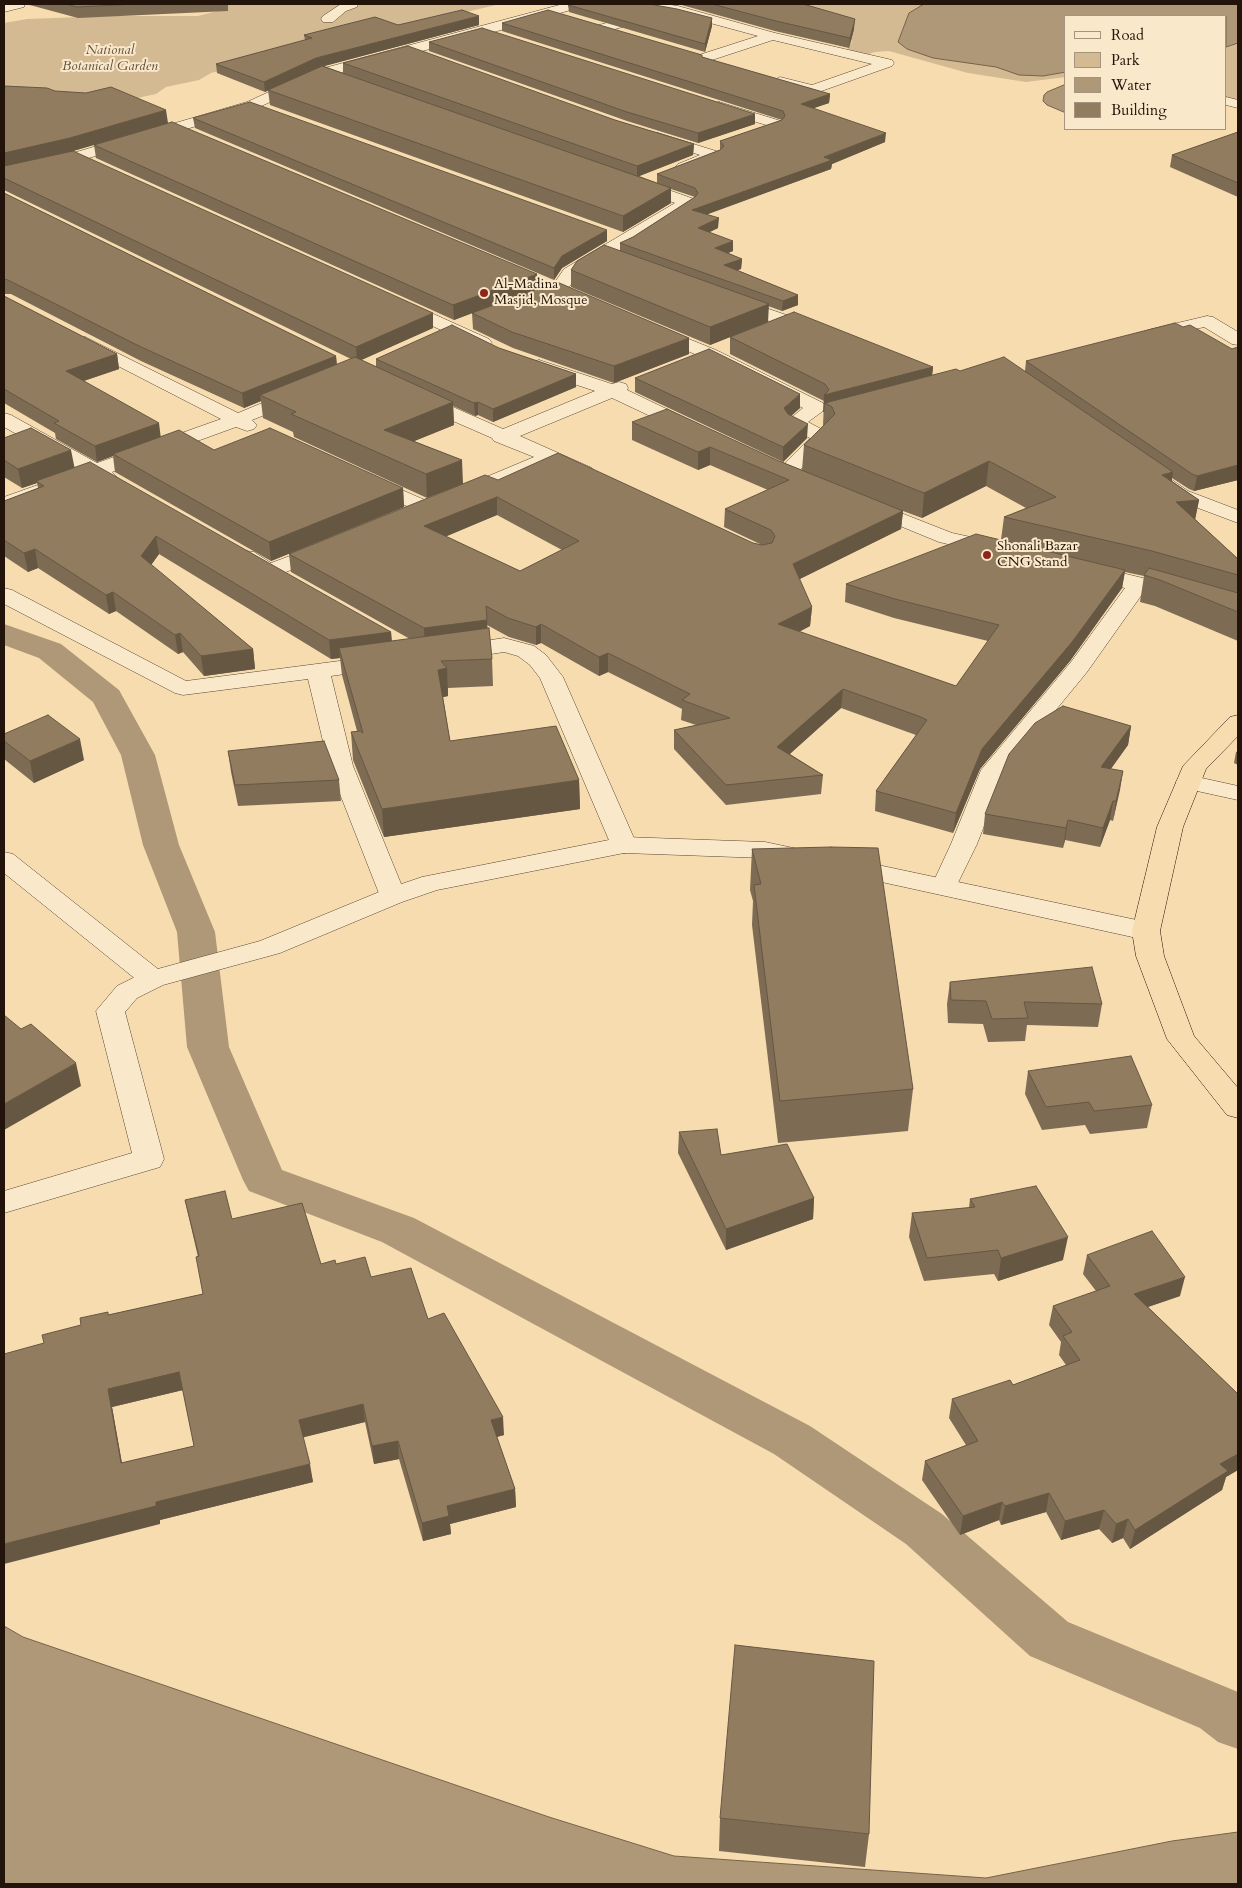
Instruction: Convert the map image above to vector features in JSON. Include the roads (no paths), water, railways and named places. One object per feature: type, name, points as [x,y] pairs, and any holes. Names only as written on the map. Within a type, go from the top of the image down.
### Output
[{"type":"highway","points":[[1238,722],[1195,766],[1170,826],[1146,931],[1150,956],[1181,1039],[1238,1108]]},
{"type":"street","points":[[4,8],[20,4]]},
{"type":"street","points":[[328,20],[341,8],[352,4]]},
{"type":"street","points":[[4,174],[77,157],[252,105],[322,73],[482,32],[576,4]]},
{"type":"street","points":[[644,4],[672,9],[772,36],[887,63],[813,90],[769,77]]},
{"type":"street","points":[[631,36],[599,27],[672,9]]},
{"type":"street","points":[[549,12],[576,20]]},
{"type":"street","points":[[482,32],[510,40]]},
{"type":"street","points":[[722,64],[699,57],[772,36]]},
{"type":"street","points":[[409,50],[436,60]]},
{"type":"street","points":[[322,73],[350,83]]},
{"type":"street","points":[[705,101],[776,124],[750,132]]},
{"type":"street","points":[[252,105],[271,112]]},
{"type":"street","points":[[175,128],[203,140]]},
{"type":"street","points":[[647,134],[714,154],[672,171]]},
{"type":"street","points":[[699,150],[724,141]]},
{"type":"street","points":[[77,157],[95,165]]},
{"type":"street","points":[[515,305],[559,289],[570,272],[688,202],[620,178]]},
{"type":"street","points":[[638,184],[655,178]]},
{"type":"street","points":[[607,234],[626,240]]},
{"type":"street","points":[[603,254],[621,261]]},
{"type":"street","points":[[541,281],[577,296]]},
{"type":"street","points":[[714,294],[788,322],[745,340]]},
{"type":"street","points":[[382,296],[462,325],[497,350]]},
{"type":"street","points":[[1139,338],[1207,321],[1238,340]]},
{"type":"street","points":[[639,323],[710,354],[816,406],[795,423],[822,437],[786,472]]},
{"type":"street","points":[[427,340],[462,325]]},
{"type":"street","points":[[72,335],[262,432]]},
{"type":"street","points":[[683,364],[727,347]]},
{"type":"street","points":[[524,360],[613,391],[708,436]]},
{"type":"street","points":[[501,437],[639,381]]},
{"type":"street","points":[[4,504],[236,420],[314,388]]},
{"type":"street","points":[[402,392],[501,437],[552,457],[604,482]]},
{"type":"street","points":[[800,426],[828,418]]},
{"type":"street","points":[[4,419],[121,485]]},
{"type":"street","points":[[399,519],[552,457]]},
{"type":"street","points":[[1149,473],[1181,495],[1238,517]]},
{"type":"street","points":[[357,476],[427,508]]},
{"type":"street","points":[[853,500],[946,538],[1016,554]]},
{"type":"street","points":[[270,571],[344,542]]},
{"type":"street","points":[[229,547],[296,586]]},
{"type":"street","points":[[1073,568],[1139,584],[1238,612]]},
{"type":"street","points":[[944,886],[964,844],[993,770],[1079,666],[1139,584]]},
{"type":"street","points":[[4,595],[183,688],[394,660]]},
{"type":"street","points":[[432,656],[504,645],[526,651],[538,660],[551,677],[624,845]]},
{"type":"street","points":[[318,670],[341,766],[393,896]]},
{"type":"street","points":[[1188,782],[1238,793]]},
{"type":"street","points":[[4,1202],[149,1159],[110,1011],[126,992],[155,978],[270,947],[393,896],[432,883],[624,845],[764,850],[944,886],[1146,931]]},
{"type":"street","points":[[4,860],[155,978]]},
{"type":"water","points":[[924,4],[1238,4],[1238,43],[1227,47],[1227,15],[1064,15],[1064,72],[1043,76],[1019,75],[996,67],[933,58],[907,49],[898,42],[909,13]]},
{"type":"water","points":[[1064,85],[1064,112],[1047,105],[1043,101],[1044,95]]},
{"type":"water","points":[[4,1626],[23,1637],[549,1817],[674,1856],[986,1878],[1172,1841],[1238,1832],[1238,1884],[4,1884]]},
{"type":"waterway","points":[[4,634],[50,651],[107,697],[138,755],[161,845],[196,932],[208,1047],[265,1180],[398,1230],[792,1440],[924,1529],[1049,1639],[1220,1710],[1238,1724]]},
{"type":"place","name":"Al-Madina Masjid, Mosque","points":[[484,293]]},
{"type":"place","name":"Shonali Bazar CNG Stand","points":[[987,555]]},
{"type":"park label","name":"National Botanical Garden","points":[[110,59]]}]
